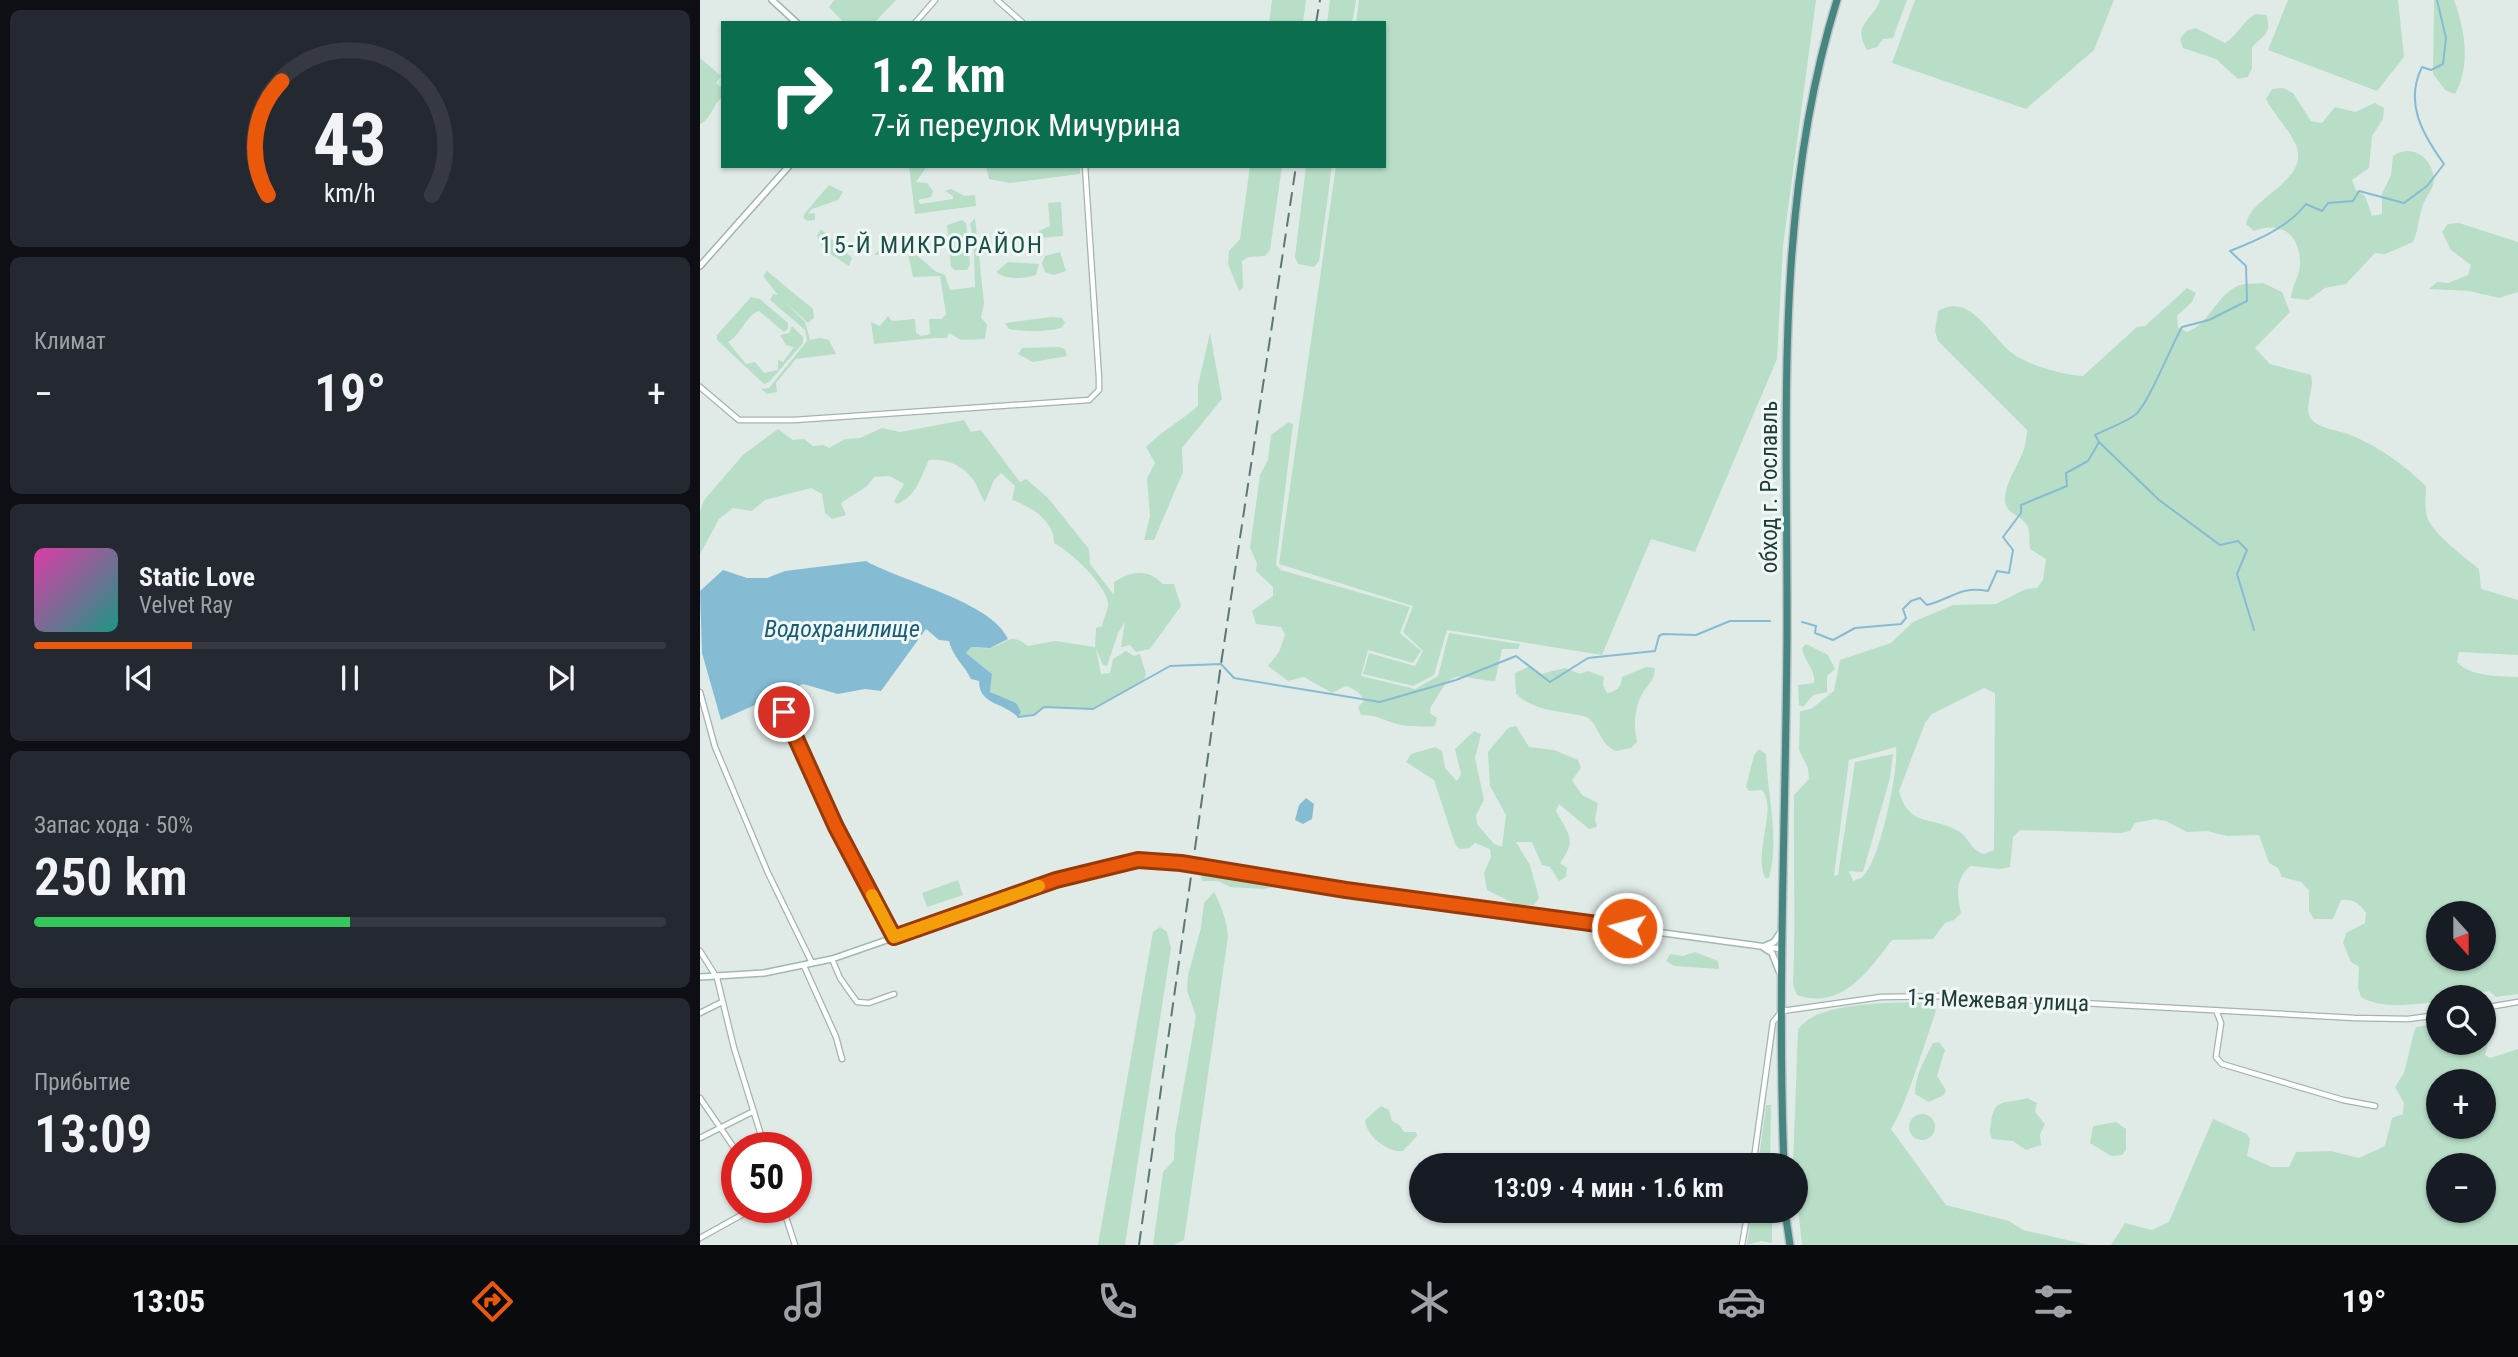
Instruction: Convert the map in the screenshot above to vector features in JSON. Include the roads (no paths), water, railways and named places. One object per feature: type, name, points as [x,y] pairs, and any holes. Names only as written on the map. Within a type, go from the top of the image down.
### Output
[{"type":"highway","name":"обход г. Рославль","points":[[1784,1153],[1781,978],[1791,261],[1810,123],[1837,0]]},
{"type":"highway","points":[[1787,1223],[1790,1245]]},
{"type":"main road","points":[[772,0],[795,21]]},
{"type":"main road","points":[[700,266],[787,168]]},
{"type":"main road","points":[[700,977],[717,978],[804,966],[832,959],[1098,867],[1138,860],[1204,866],[1346,890],[1782,949]]},
{"type":"main road","points":[[1762,946],[1774,942],[1782,930]]},
{"type":"main road","points":[[1762,946],[1772,953],[1781,978]]},
{"type":"street","points":[[917,21],[935,0]]},
{"type":"street","points":[[997,0],[1021,21]]},
{"type":"street","points":[[700,387],[739,420],[793,420],[1090,400],[1099,390],[1099,378],[1085,168]]},
{"type":"street","points":[[700,692],[715,747],[768,873],[812,964]]},
{"type":"street","points":[[784,712],[841,836],[894,937]]},
{"type":"street","points":[[700,951],[717,978],[760,1132]]},
{"type":"street","points":[[832,959],[840,978],[857,1002],[869,1003],[894,994]]},
{"type":"street","points":[[804,966],[836,1037],[842,1059]]},
{"type":"street","name":"1-я Межевая улица","points":[[1782,1011],[1881,997],[1952,996],[2408,1020],[2426,1017]]},
{"type":"street","points":[[700,1013],[722,1002]]},
{"type":"street","points":[[2496,1006],[2518,1002]]},
{"type":"street","points":[[2216,1010],[2221,1023],[2216,1057],[2222,1064],[2343,1100],[2375,1106]]},
{"type":"street","points":[[1755,1153],[1773,1022],[1782,1011]]},
{"type":"street","points":[[700,1098],[725,1132]]},
{"type":"street","points":[[700,1138],[754,1111]]},
{"type":"street","points":[[700,1238],[727,1223]]},
{"type":"street","points":[[788,1223],[795,1245]]},
{"type":"street","points":[[1742,1245],[1746,1223]]},
{"type":"water","name":"Водохранилище","points":[[866,561],[965,603],[999,626],[1008,639],[990,648],[971,647],[966,653],[992,674],[990,692],[1016,703],[1021,712],[1018,717],[987,699],[980,689],[979,681],[971,679],[949,641],[939,640],[926,629],[881,691],[865,689],[838,694],[803,684],[721,720],[702,653],[700,591],[723,570],[747,578],[767,578],[785,571]]},
{"type":"water","points":[[1306,798],[1314,804],[1312,819],[1303,824],[1295,820],[1299,805]]},
{"type":"waterway","points":[[1802,622],[1816,626],[1815,633],[1833,640],[1855,628],[1901,624],[1906,618],[1903,609],[1911,601],[1920,598],[1927,605],[1963,591],[1988,591],[1997,571],[2009,573],[2013,550],[2003,537],[2021,513],[2021,505],[2067,486],[2066,473],[2088,461],[2099,442],[2095,435],[2135,415],[2153,388],[2182,327],[2209,320],[2247,301],[2246,266],[2230,251],[2281,227],[2306,204],[2322,211],[2328,203],[2353,201],[2359,191],[2404,203],[2427,186],[2444,164],[2429,142],[2418,118],[2415,93],[2422,67],[2431,70],[2443,64],[2446,38],[2437,0]]},
{"type":"waterway","points":[[2099,442],[2159,500],[2220,545],[2238,541],[2247,550],[2237,574],[2254,630]]},
{"type":"waterway","points":[[1018,717],[1034,715],[1044,707],[1093,709],[1170,666],[1221,664],[1234,678],[1380,702],[1456,680],[1516,656],[1550,682],[1588,658],[1655,651],[1659,636],[1663,634],[1696,635],[1730,621],[1770,621]]},
{"type":"railway","points":[[1316,21],[1320,0]]},
{"type":"railway","points":[[1139,1245],[1221,664],[1296,168]]},
{"type":"district","name":"15-Й МИКРОРАЙОН","points":[[932,245]]}]
